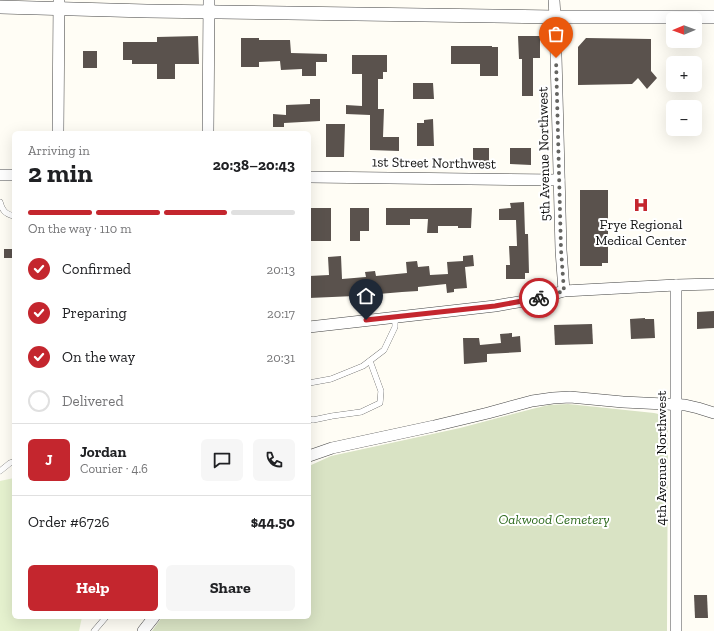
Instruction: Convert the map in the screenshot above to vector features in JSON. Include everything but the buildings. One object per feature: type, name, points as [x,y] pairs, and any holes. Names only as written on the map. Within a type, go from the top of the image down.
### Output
[{"type":"street","name":"5th Avenue Northwest","points":[[554,0],[561,250],[564,291]]},
{"type":"street","points":[[0,7],[59,4],[209,6],[555,17],[714,17]]},
{"type":"street","points":[[58,131],[59,4]]},
{"type":"street","points":[[208,131],[209,6]]},
{"type":"street","points":[[0,175],[12,176]]},
{"type":"street","name":"1st Street Northwest","points":[[311,177],[559,180]]},
{"type":"street","points":[[311,326],[495,306],[536,299],[564,291],[714,284]]},
{"type":"street","name":"4th Avenue Northwest","points":[[676,285],[676,631]]},
{"type":"street","points":[[311,455],[332,448],[434,426],[532,401],[553,398],[676,406],[685,405],[714,413]]},
{"type":"street","points":[[143,631],[152,619]]},
{"type":"lane","points":[[0,202],[1,207],[7,214],[12,215]]},
{"type":"lane","points":[[311,383],[331,379],[363,366],[384,350],[395,327],[395,317]]},
{"type":"lane","points":[[311,420],[361,412],[380,403],[381,391],[370,360]]},
{"type":"lane","points":[[0,471],[12,462]]},
{"type":"lane","points":[[94,631],[104,619]]},
{"type":"green space","name":"Oakwood Cemetery","points":[[568,404],[654,413],[664,417],[668,427],[667,631],[152,631],[161,619],[311,619],[311,465],[331,456],[460,428],[549,405]]},
{"type":"green space","points":[[12,478],[12,619],[82,619],[79,631],[0,631],[0,481]]},
{"type":"way so far","points":[[539,298],[564,291],[561,250],[556,58]]},
{"type":"place","name":"Frye Regional Medical Center","points":[[641,205]]},
{"type":"route","points":[[366,320],[495,306],[539,298]]}]
